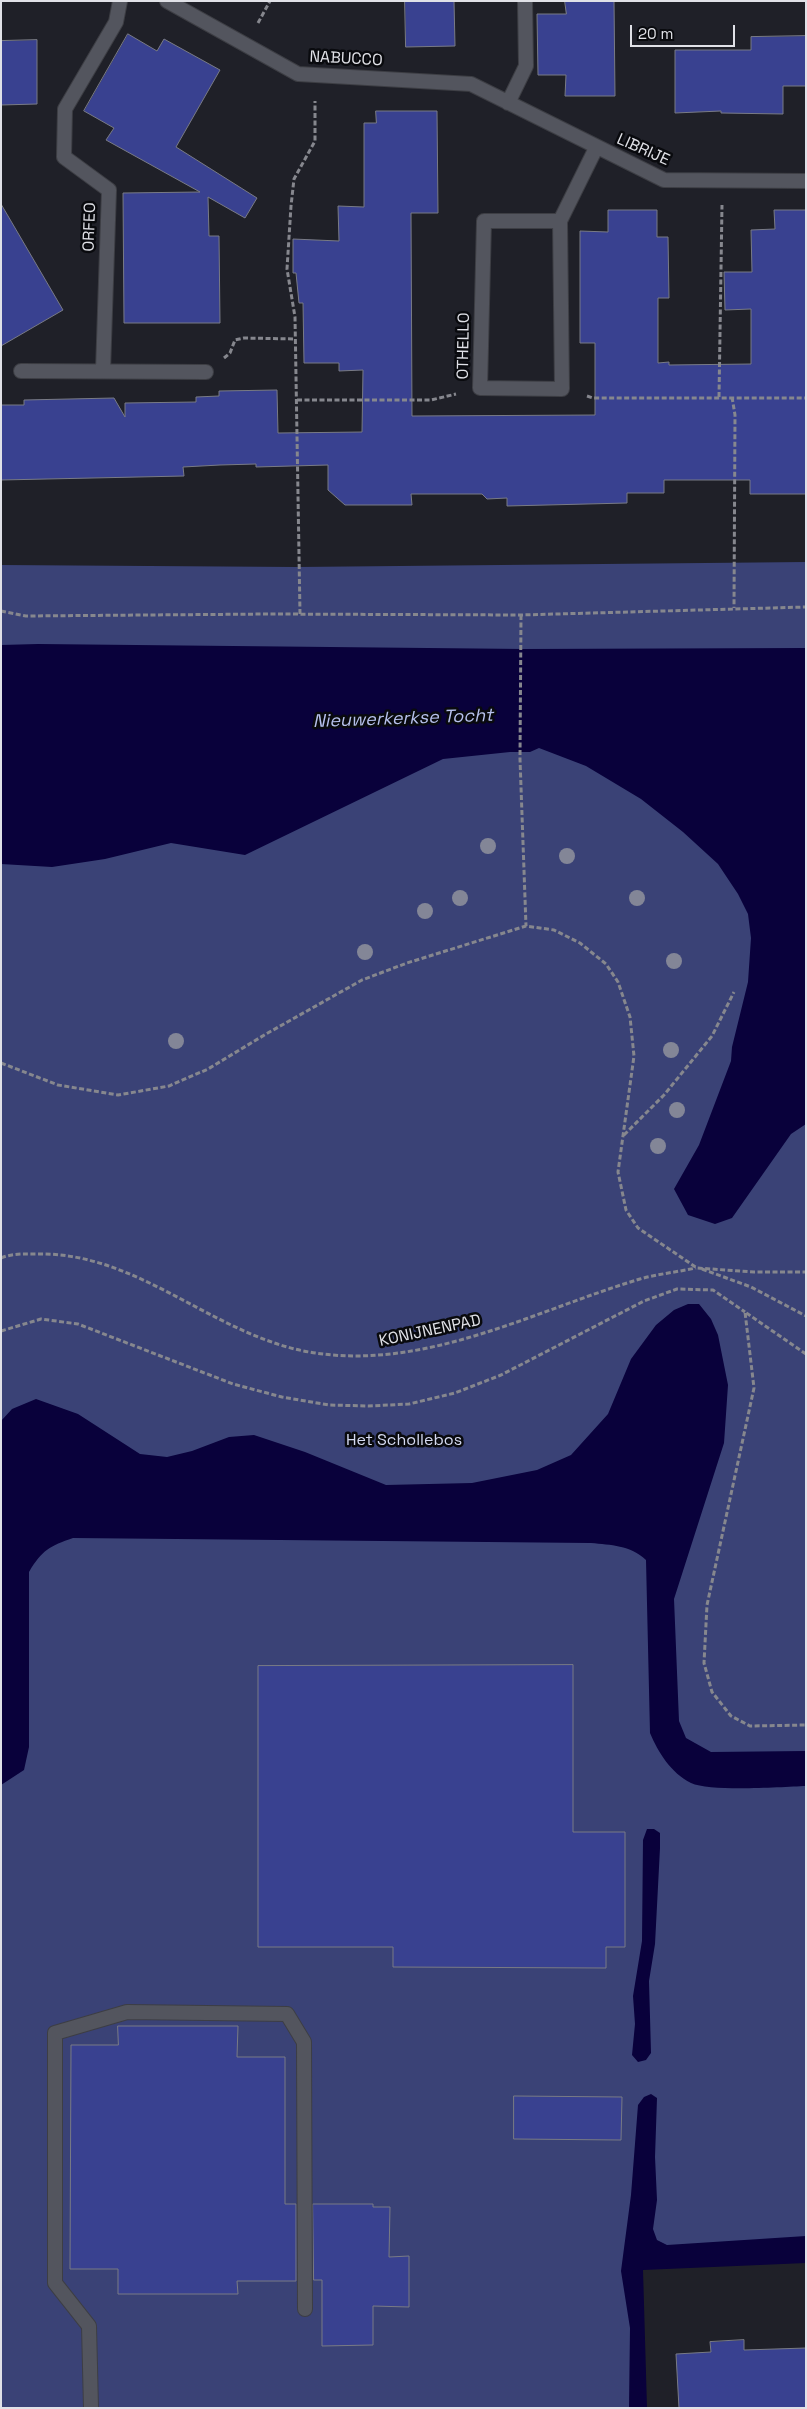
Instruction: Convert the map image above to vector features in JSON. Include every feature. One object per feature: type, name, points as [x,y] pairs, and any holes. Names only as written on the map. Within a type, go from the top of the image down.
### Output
[{"type":"street","name":"ORFEO","points":[[103,371],[109,190],[64,157],[65,109],[116,22],[120,1]]},
{"type":"street","name":"NABUCCO","points":[[167,1],[298,74],[471,84],[508,102]]},
{"type":"street","points":[[508,102],[526,66],[525,1]]},
{"type":"street","name":"LIBRIJE","points":[[508,102],[596,148],[664,180],[806,181]]},
{"type":"street","points":[[562,389],[560,221],[596,148]]},
{"type":"street","name":"OTHELLO","points":[[560,221],[484,221],[480,388],[562,389]]},
{"type":"street","points":[[21,371],[206,372]]},
{"type":"street","points":[[91,2408],[88,2326],[55,2284],[55,2033],[127,2012],[287,2014],[304,2042],[305,2309]]},
{"type":"path","points":[[300,614],[295,340],[293,300],[287,269],[294,179],[315,141],[316,75]]},
{"type":"path","points":[[720,397],[723,181]]},
{"type":"path","points":[[206,372],[230,353],[235,340],[244,338],[295,340]]},
{"type":"path","points":[[297,400],[431,400],[480,388]]},
{"type":"path","points":[[562,389],[593,398],[806,398]]},
{"type":"path","points":[[732,397],[735,415],[734,608]]},
{"type":"path","points":[[1,611],[26,616],[521,615],[806,607]]},
{"type":"path","points":[[521,615],[520,759],[526,926]]},
{"type":"path","points":[[1,1063],[58,1086],[118,1095],[169,1086],[208,1069],[362,980],[407,963],[526,926],[554,930],[580,943],[606,964],[618,982],[630,1017],[634,1056],[618,1172],[626,1210],[638,1228],[697,1268],[751,1287],[806,1316]]},
{"type":"path","points":[[623,1135],[664,1095],[712,1036],[734,992]]},
{"type":"path","name":"KONIJNENPAD","points":[[1,1258],[11,1254],[64,1253],[115,1267],[256,1337],[309,1352],[372,1356],[420,1349],[500,1328],[641,1279],[697,1268]]},
{"type":"path","points":[[697,1268],[754,1272],[806,1272]]},
{"type":"path","points":[[1,1331],[40,1320],[78,1324],[233,1384],[282,1397],[329,1405],[408,1404],[464,1389],[501,1375],[549,1352],[644,1301],[677,1289],[713,1290],[806,1354]]},
{"type":"path","points":[[745,1312],[754,1388],[707,1605],[704,1663],[712,1692],[731,1716],[750,1726],[806,1725]]},
{"type":"green space","name":"Het Schollebos","points":[[806,562],[806,2247],[631,2259],[636,2408],[1,2408],[1,565],[297,567]]},
{"type":"water","name":"Nieuwerkerkse Tocht","points":[[1,645],[524,649],[806,648],[806,1124],[791,1134],[732,1218],[715,1224],[688,1215],[674,1189],[699,1145],[731,1061],[732,1047],[748,982],[751,938],[748,914],[738,894],[718,864],[683,832],[641,799],[586,766],[539,748],[530,752],[510,752],[443,759],[245,855],[171,843],[105,859],[52,867],[1,864]]},
{"type":"water","points":[[688,1304],[699,1304],[711,1319],[718,1335],[728,1385],[724,1443],[674,1599],[679,1721],[686,1738],[711,1752],[806,1751],[806,1786],[746,1788],[701,1786],[684,1779],[671,1768],[650,1733],[646,1560],[633,1551],[613,1545],[591,1543],[73,1538],[47,1550],[29,1572],[29,1747],[24,1770],[1,1785],[1,1421],[12,1409],[36,1399],[78,1414],[140,1454],[167,1457],[192,1451],[229,1437],[254,1435],[305,1452],[386,1485],[472,1483],[537,1470],[571,1455],[608,1414],[631,1359],[656,1325],[674,1310]]},
{"type":"water","points":[[647,1829],[654,1829],[660,1833],[660,1848],[655,1944],[649,1981],[651,2053],[646,2060],[638,2062],[632,2055],[635,2024],[633,1996],[642,1941],[643,1840]]},
{"type":"water","points":[[651,2094],[657,2098],[655,2157],[657,2200],[653,2229],[657,2240],[667,2245],[806,2236],[806,2263],[643,2270],[647,2408],[629,2408],[630,2328],[621,2271],[631,2195],[638,2105],[644,2097]]},
{"type":"building","points":[[405,1],[454,1],[455,46],[406,47]]},
{"type":"building","points":[[565,1],[614,1],[615,96],[565,96],[566,75],[538,75],[537,14],[566,14]]},
{"type":"building","points":[[128,34],[157,51],[164,39],[220,70],[176,147],[257,198],[245,218],[208,197],[209,236],[219,236],[220,323],[124,323],[123,193],[200,192],[106,140],[114,128],[84,111]]},
{"type":"building","points":[[806,36],[806,86],[783,86],[783,114],[721,113],[721,111],[675,113],[675,50],[751,50],[751,37]]},
{"type":"building","points":[[37,40],[37,104],[1,105],[1,41]]},
{"type":"building","points":[[376,111],[437,111],[438,213],[411,213],[412,416],[595,415],[595,343],[580,343],[580,231],[608,232],[608,210],[657,210],[657,237],[668,237],[669,298],[658,298],[658,363],[669,362],[669,365],[751,364],[751,309],[725,310],[724,272],[752,272],[751,230],[775,229],[774,210],[806,210],[806,494],[750,494],[750,480],[664,480],[664,493],[627,493],[627,503],[507,506],[507,498],[487,499],[482,494],[411,494],[412,505],[345,505],[328,490],[328,465],[256,467],[256,464],[220,465],[183,467],[184,476],[1,480],[1,405],[24,405],[24,400],[114,398],[125,417],[125,403],[196,402],[196,397],[219,396],[219,391],[277,390],[278,433],[362,432],[363,370],[339,371],[339,363],[304,363],[303,303],[299,303],[296,273],[293,273],[293,239],[339,241],[338,206],[364,207],[364,123],[376,123]]},
{"type":"building","points":[[1,204],[63,310],[1,346]]},
{"type":"building","points":[[573,1665],[573,1832],[625,1832],[625,1947],[606,1947],[606,1968],[393,1967],[393,1947],[258,1947],[258,1666]]},
{"type":"building","points":[[118,2026],[238,2026],[237,2057],[285,2057],[285,2204],[296,2204],[296,2281],[237,2281],[238,2294],[118,2294],[118,2269],[70,2269],[71,2045],[118,2045]]},
{"type":"building","points":[[514,2096],[622,2097],[621,2140],[514,2139]]},
{"type":"building","points":[[313,2204],[373,2204],[373,2207],[390,2207],[389,2257],[409,2256],[409,2307],[373,2306],[373,2345],[322,2346],[322,2280],[314,2280]]},
{"type":"building","points":[[744,2340],[744,2350],[806,2348],[806,2408],[679,2408],[676,2354],[711,2352],[710,2342]]}]
